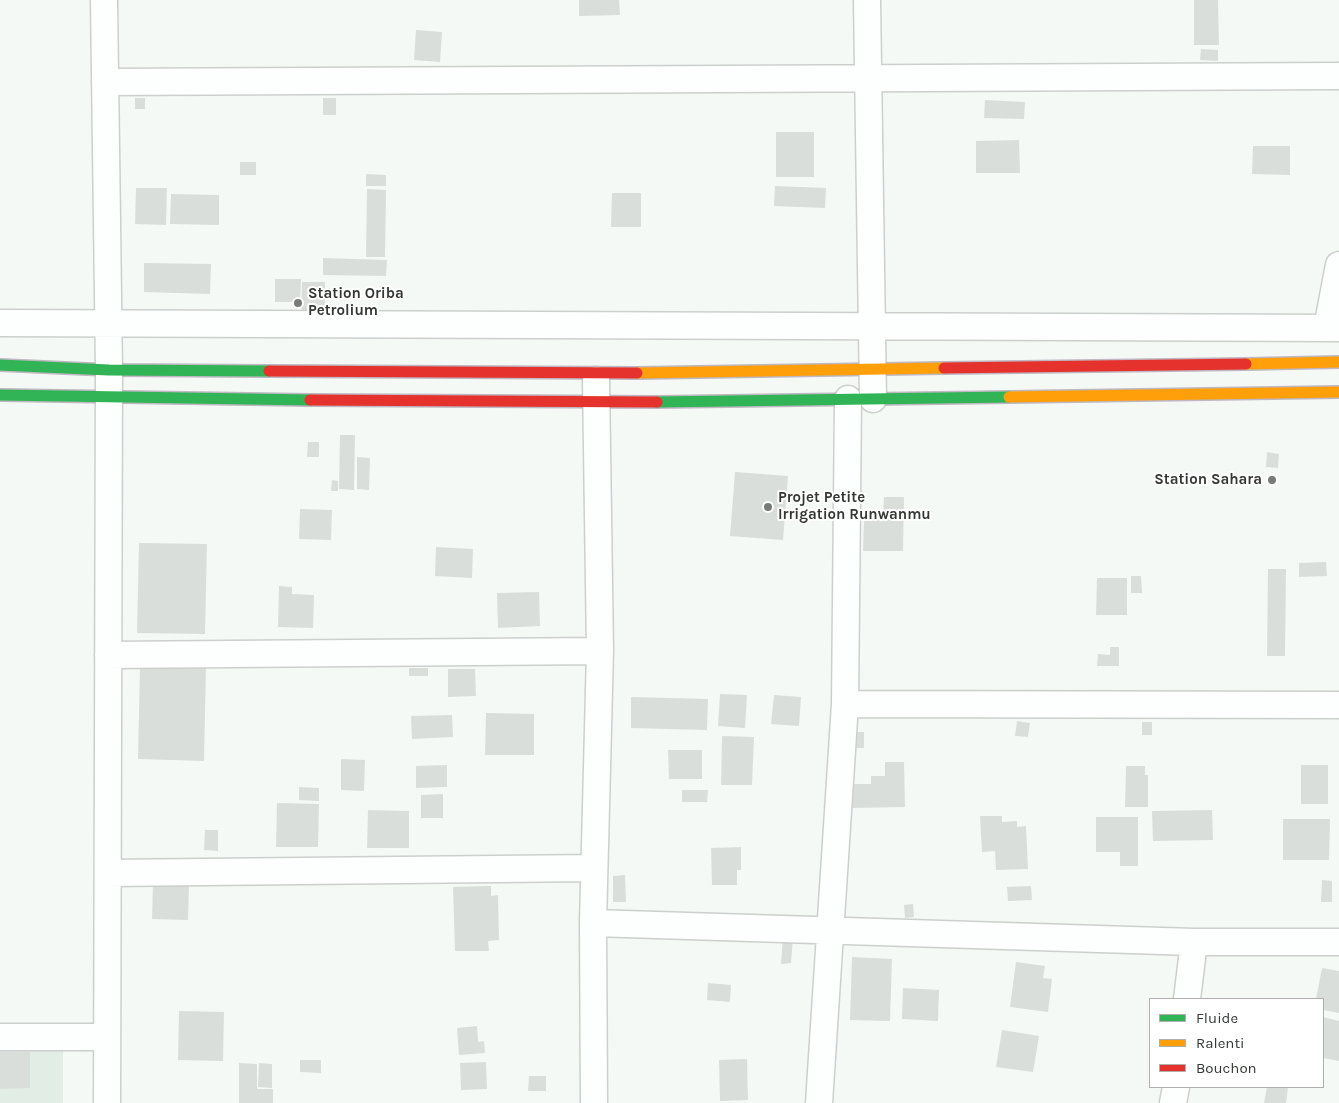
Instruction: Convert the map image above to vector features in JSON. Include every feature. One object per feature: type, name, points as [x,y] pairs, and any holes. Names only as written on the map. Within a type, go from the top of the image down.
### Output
[{"type":"main road","points":[[0,365],[109,370],[596,374],[1339,362]]},
{"type":"main road","points":[[1200,394],[1201,364]]},
{"type":"main road","points":[[0,395],[108,398],[596,403],[1339,392]]},
{"type":"street","points":[[104,0],[109,370],[107,1103]]},
{"type":"street","points":[[819,1103],[832,931],[861,399],[873,370],[867,0]]},
{"type":"street","points":[[105,82],[1339,76]]},
{"type":"street","points":[[0,323],[1333,328],[1339,265]]},
{"type":"street","points":[[594,1103],[593,923],[600,651],[596,374]]},
{"type":"street","points":[[108,655],[600,651]]},
{"type":"street","points":[[845,704],[1339,705]]},
{"type":"street","points":[[108,873],[594,868]]},
{"type":"street","points":[[593,923],[1194,942],[1339,942]]},
{"type":"street","points":[[1187,998],[1194,942]]},
{"type":"street","points":[[0,1037],[107,1037]]},
{"type":"street","points":[[1173,1103],[1176,1088]]},
{"type":"shaded area","points":[[63,1047],[63,1103],[0,1103],[0,1048]]},
{"type":"building","points":[[579,0],[619,0],[620,15],[579,16]]},
{"type":"building","points":[[1194,0],[1218,0],[1219,45],[1194,45]]},
{"type":"building","points":[[416,30],[442,32],[440,62],[414,60]]},
{"type":"building","points":[[1201,49],[1218,50],[1218,61],[1200,60]]},
{"type":"building","points":[[135,98],[145,98],[145,109],[135,109]]},
{"type":"building","points":[[323,98],[336,98],[336,115],[323,115]]},
{"type":"building","points":[[985,100],[1025,102],[1024,119],[984,118]]},
{"type":"building","points":[[776,132],[814,132],[814,177],[776,177]]},
{"type":"building","points":[[1019,140],[1020,173],[976,173],[976,141]]},
{"type":"building","points":[[1253,146],[1290,146],[1290,175],[1252,174]]},
{"type":"building","points":[[240,162],[256,162],[256,175],[240,175]]},
{"type":"building","points":[[366,174],[386,175],[386,186],[366,186]]},
{"type":"building","points":[[775,186],[826,188],[825,208],[774,206]]},
{"type":"building","points":[[136,188],[167,188],[166,225],[135,224]]},
{"type":"building","points":[[367,189],[386,190],[385,257],[366,257]]},
{"type":"building","points":[[612,193],[641,193],[641,227],[611,227]]},
{"type":"building","points":[[171,194],[219,195],[219,225],[170,224]]},
{"type":"building","points":[[323,258],[387,260],[386,276],[323,275]]},
{"type":"building","points":[[144,263],[211,264],[210,294],[144,292]]},
{"type":"building","points":[[275,279],[301,279],[300,302],[275,302]]},
{"type":"building","points":[[302,282],[325,282],[325,319],[301,319]]},
{"type":"building","points":[[340,435],[355,435],[354,490],[339,489]]},
{"type":"building","points":[[308,442],[319,442],[319,457],[307,457]]},
{"type":"building","points":[[1267,452],[1279,454],[1278,468],[1266,467]]},
{"type":"building","points":[[357,457],[370,458],[369,490],[357,489]]},
{"type":"building","points":[[735,472],[788,476],[783,540],[730,536]]},
{"type":"building","points":[[332,480],[338,481],[338,491],[331,491]]},
{"type":"building","points":[[884,497],[904,497],[903,551],[863,551],[864,518],[883,519]]},
{"type":"building","points":[[300,509],[332,510],[331,540],[299,539]]},
{"type":"building","points":[[139,543],[207,544],[205,634],[137,633]]},
{"type":"building","points":[[436,547],[473,549],[472,578],[435,576]]},
{"type":"building","points":[[1326,562],[1327,576],[1299,577],[1299,563]]},
{"type":"building","points":[[1268,569],[1286,569],[1285,656],[1267,656]]},
{"type":"building","points":[[1131,576],[1141,576],[1142,593],[1131,593]]},
{"type":"building","points":[[1097,578],[1127,578],[1127,615],[1096,615]]},
{"type":"building","points":[[279,586],[292,587],[292,594],[314,595],[313,628],[278,627]]},
{"type":"building","points":[[539,592],[540,626],[498,628],[497,593]]},
{"type":"building","points":[[1110,647],[1119,647],[1119,666],[1097,666],[1098,654],[1110,655]]},
{"type":"building","points":[[140,664],[206,665],[204,761],[138,759]]},
{"type":"building","points":[[409,668],[428,668],[428,676],[409,676]]},
{"type":"building","points":[[448,669],[475,669],[476,696],[448,697]]},
{"type":"building","points":[[720,694],[747,695],[745,728],[718,726]]},
{"type":"building","points":[[774,695],[801,697],[799,726],[771,724]]},
{"type":"building","points":[[631,697],[708,699],[707,730],[631,728]]},
{"type":"building","points":[[486,713],[534,714],[534,755],[485,755]]},
{"type":"building","points":[[452,715],[453,737],[412,739],[411,716]]},
{"type":"building","points":[[1017,721],[1030,723],[1028,737],[1015,736]]},
{"type":"building","points":[[1142,722],[1152,722],[1152,735],[1142,735]]},
{"type":"building","points":[[848,732],[864,732],[864,748],[848,748]]},
{"type":"building","points":[[722,736],[754,737],[752,785],[721,785]]},
{"type":"building","points":[[668,750],[702,750],[702,779],[669,779]]},
{"type":"building","points":[[341,759],[365,760],[364,791],[341,790]]},
{"type":"building","points":[[885,762],[904,762],[905,807],[852,808],[852,784],[871,784],[871,776],[885,776]]},
{"type":"building","points":[[447,765],[447,787],[416,788],[416,766]]},
{"type":"building","points":[[1301,765],[1328,765],[1328,804],[1301,804]]},
{"type":"building","points":[[1126,766],[1145,766],[1145,775],[1148,775],[1148,807],[1125,807]]},
{"type":"building","points":[[299,787],[319,788],[319,801],[299,800]]},
{"type":"building","points":[[682,790],[708,790],[707,802],[682,802]]},
{"type":"building","points":[[443,794],[443,818],[421,818],[421,795]]},
{"type":"building","points":[[277,803],[319,804],[318,847],[276,847]]},
{"type":"building","points":[[368,810],[409,811],[409,848],[367,848]]},
{"type":"building","points":[[1212,810],[1213,840],[1153,841],[1152,811]]},
{"type":"building","points":[[980,816],[1002,816],[1002,822],[1017,821],[1017,827],[1026,826],[1028,869],[996,870],[995,851],[982,852]]},
{"type":"building","points":[[1096,817],[1138,817],[1138,866],[1120,866],[1120,852],[1096,852]]},
{"type":"building","points":[[1283,819],[1330,819],[1329,860],[1283,860]]},
{"type":"building","points":[[205,830],[218,830],[218,851],[204,850]]},
{"type":"building","points":[[741,847],[741,870],[737,870],[737,885],[712,885],[711,848]]},
{"type":"building","points":[[625,875],[626,902],[613,902],[613,876]]},
{"type":"building","points":[[1322,880],[1332,881],[1332,902],[1321,902]]},
{"type":"building","points":[[153,882],[189,883],[188,920],[152,919]]},
{"type":"building","points":[[491,886],[491,896],[498,895],[499,940],[488,941],[489,951],[455,951],[453,887]]},
{"type":"building","points":[[1031,886],[1032,900],[1008,901],[1007,887]]},
{"type":"building","points":[[913,904],[914,917],[905,918],[904,905]]},
{"type":"building","points":[[783,937],[793,937],[791,963],[781,964]]},
{"type":"building","points":[[852,957],[892,959],[890,1021],[850,1020]]},
{"type":"building","points":[[1016,962],[1045,966],[1043,978],[1052,979],[1048,1012],[1010,1007]]},
{"type":"building","points":[[1322,968],[1339,971],[1339,1013],[1324,1010],[1324,998],[1316,998]]},
{"type":"building","points":[[708,983],[731,985],[730,1002],[707,1000]]},
{"type":"building","points":[[903,988],[939,990],[938,1021],[902,1019]]},
{"type":"building","points":[[179,1011],[224,1012],[223,1061],[178,1060]]},
{"type":"building","points":[[1324,1017],[1339,1021],[1339,1061],[1324,1058]]},
{"type":"building","points":[[477,1026],[478,1042],[484,1041],[485,1053],[459,1055],[457,1028]]},
{"type":"building","points":[[1002,1030],[1039,1036],[1033,1072],[996,1067]]},
{"type":"building","points":[[0,1052],[30,1052],[30,1088],[0,1089]]},
{"type":"building","points":[[747,1059],[748,1100],[720,1101],[719,1060]]},
{"type":"building","points":[[300,1060],[321,1060],[321,1073],[300,1072]]},
{"type":"building","points":[[486,1062],[487,1089],[461,1090],[460,1063]]},
{"type":"building","points":[[239,1063],[257,1064],[257,1089],[273,1089],[273,1103],[239,1103]]},
{"type":"building","points":[[259,1063],[272,1064],[272,1088],[258,1087]]},
{"type":"building","points":[[529,1076],[546,1076],[546,1091],[528,1091]]},
{"type":"building","points":[[1267,1088],[1288,1088],[1286,1103],[1264,1103]]},
{"type":"traffic: fast","points":[[0,365],[109,370],[269,371]]},
{"type":"traffic: fast","points":[[0,395],[310,400]]},
{"type":"traffic: fast","points":[[657,402],[1009,397]]},
{"type":"traffic: slow","points":[[1246,364],[1339,362]]},
{"type":"traffic: slow","points":[[637,373],[944,368]]},
{"type":"traffic: slow","points":[[1009,397],[1339,392]]},
{"type":"traffic: jam","points":[[944,368],[1246,364]]},
{"type":"traffic: jam","points":[[269,371],[637,373]]},
{"type":"traffic: jam","points":[[310,400],[657,402]]},
{"type":"place","name":"Station Oriba Petrolium","points":[[298,303]]},
{"type":"place","name":"Station Sahara","points":[[1272,480]]},
{"type":"place","name":"Projet Petite Irrigation Runwanmu","points":[[768,507]]}]
